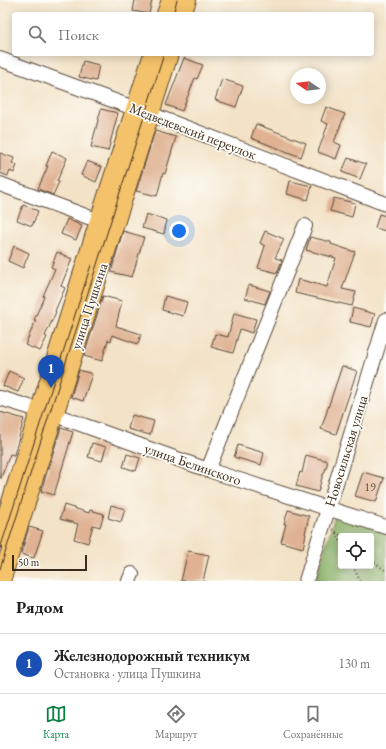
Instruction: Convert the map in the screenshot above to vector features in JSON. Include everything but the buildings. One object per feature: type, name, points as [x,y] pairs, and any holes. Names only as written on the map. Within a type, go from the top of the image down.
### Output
[{"type":"main road","points":[[167,12],[171,0]]},
{"type":"main road","points":[[183,12],[187,0]]},
{"type":"main road","name":"улица Пушкина","points":[[0,537],[48,413],[143,112],[153,56]]},
{"type":"main road","name":"улица Пушкина","points":[[1,581],[48,413],[99,221],[143,112],[168,56]]},
{"type":"street","name":"Медведевский переулок","points":[[0,59],[386,204]]},
{"type":"street","points":[[0,184],[99,221]]},
{"type":"street","points":[[208,470],[305,226]]},
{"type":"street","name":"Новосильская улица","points":[[306,581],[386,320]]},
{"type":"street","name":"улица Белинского","points":[[0,398],[48,413],[208,470],[386,527]]},
{"type":"path","points":[[336,532],[338,536]]},
{"type":"path","points":[[374,562],[386,572]]},
{"type":"path","points":[[354,569],[360,581]]},
{"type":"green space","points":[[335,515],[386,532],[386,581],[315,581]]},
{"type":"tram line","points":[[174,12],[177,0]]},
{"type":"tram line","points":[[0,569],[163,56]]},
{"type":"tram line","points":[[0,549],[91,265]]},
{"type":"place","name":"Железнодорожный техникум","points":[[51,388]]}]
